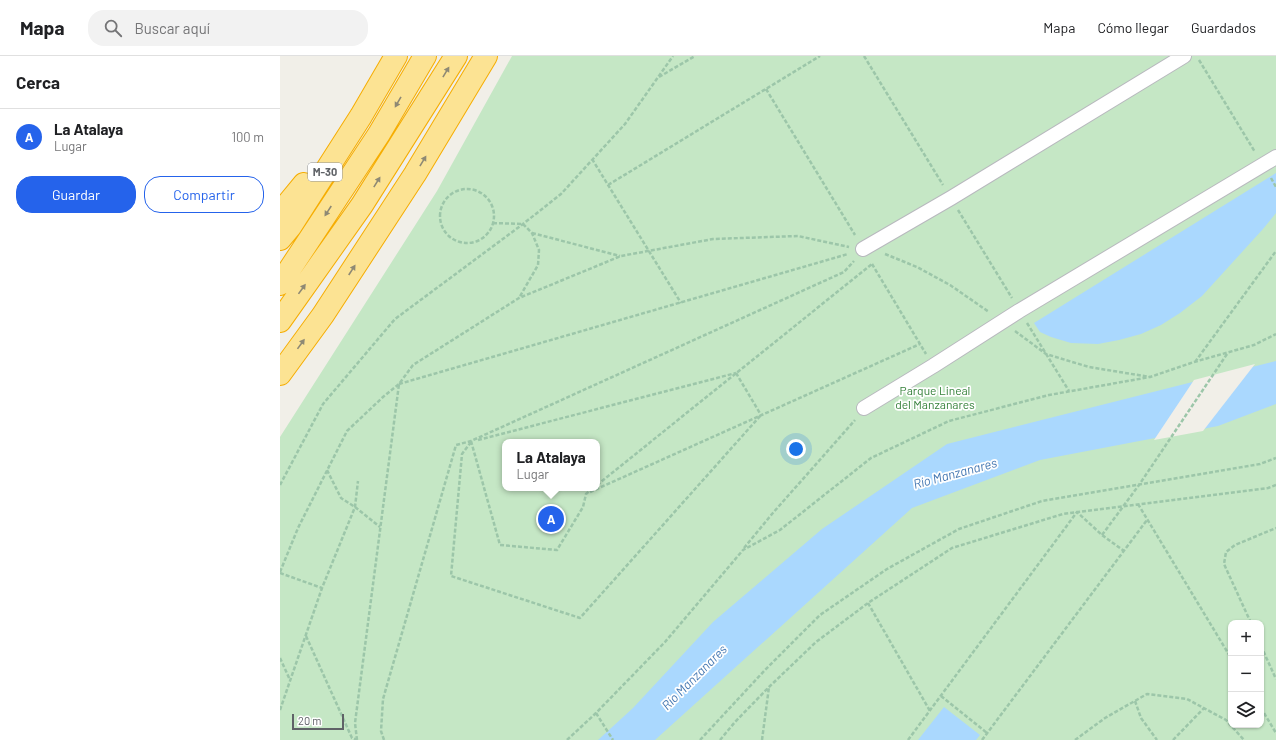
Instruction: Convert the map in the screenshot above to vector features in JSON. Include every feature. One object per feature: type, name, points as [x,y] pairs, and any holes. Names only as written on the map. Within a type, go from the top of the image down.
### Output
[{"type":"highway","points":[[280,213],[361,116],[396,56]]},
{"type":"highway","points":[[280,284],[379,134],[425,56]]},
{"type":"highway","points":[[280,321],[362,205],[456,56]]},
{"type":"highway","points":[[280,374],[323,315],[415,174],[486,56]]},
{"type":"highway","name":"M-30","points":[[280,239],[290,227],[361,116]]},
{"type":"street","points":[[864,249],[951,198],[1184,56]]},
{"type":"street","points":[[864,408],[933,366],[1002,321],[1266,171],[1276,157]]},
{"type":"path","points":[[280,485],[323,404],[395,319],[562,194],[625,124],[674,56]]},
{"type":"path","points":[[657,79],[695,56]]},
{"type":"path","points":[[608,185],[820,56]]},
{"type":"path","points":[[864,56],[1068,391]]},
{"type":"path","points":[[1197,56],[1276,187]]},
{"type":"path","points":[[766,89],[864,249],[933,366]]},
{"type":"path","points":[[592,159],[650,250],[681,303]]},
{"type":"path","points":[[464,189],[473,190],[481,193],[488,199],[492,206],[494,215],[493,223],[486,235],[475,243],[465,244],[456,242],[449,237],[443,229],[440,221],[440,211],[443,203],[456,191],[464,189]]},
{"type":"path","points":[[493,223],[523,224],[532,233],[539,250],[538,265],[519,298]]},
{"type":"path","points":[[532,233],[620,256]]},
{"type":"path","points":[[322,588],[280,572],[298,528],[347,431],[382,397],[399,384],[413,365],[519,298],[620,256],[713,239],[798,236],[864,249],[881,253],[917,267],[950,285],[1046,354],[1089,367],[1150,377]]},
{"type":"path","points":[[399,384],[864,249]]},
{"type":"path","points":[[761,415],[580,618],[451,576],[462,454],[471,441],[844,272],[864,249]]},
{"type":"path","points":[[1194,362],[1276,251]]},
{"type":"path","points":[[600,483],[872,264]]},
{"type":"path","points":[[743,550],[780,530],[870,458],[949,421],[1049,395],[1150,377],[1194,362],[1254,346],[1276,334]]},
{"type":"path","points":[[600,488],[920,344]]},
{"type":"path","points":[[1102,535],[1139,485],[1227,353]]},
{"type":"path","points":[[384,740],[381,731],[383,699],[456,445],[736,373]]},
{"type":"path","points":[[736,373],[761,415]]},
{"type":"path","points":[[306,635],[352,738],[357,740],[355,723],[399,384]]},
{"type":"path","points":[[567,740],[596,713],[665,642],[772,514],[848,429],[864,408]]},
{"type":"path","points":[[471,441],[500,545],[557,550],[583,507],[586,494],[590,491]]},
{"type":"path","points":[[700,740],[765,670],[820,615],[886,569],[959,529],[1042,501],[1260,464],[1276,458]]},
{"type":"path","points":[[327,470],[341,498],[380,527]]},
{"type":"path","points":[[280,710],[322,588],[355,507],[358,481]]},
{"type":"path","points":[[720,740],[735,722],[769,687],[816,642],[868,603],[952,548],[1062,514],[1268,488],[1276,485]]},
{"type":"path","points":[[586,494],[593,491]]},
{"type":"path","points":[[1138,504],[1230,656]]},
{"type":"path","points":[[1077,512],[1102,535],[1124,551]]},
{"type":"path","points":[[908,740],[1077,512]]},
{"type":"path","points":[[982,740],[1147,520]]},
{"type":"path","points":[[1250,620],[1224,564],[1226,552],[1235,545],[1276,528]]},
{"type":"path","points":[[868,603],[930,711]]},
{"type":"path","points":[[1264,653],[1276,679]]},
{"type":"path","points":[[280,658],[290,680]]},
{"type":"path","points":[[762,740],[769,687]]},
{"type":"path","points":[[1075,740],[1105,718],[1147,694],[1187,699],[1226,720],[1244,740]]},
{"type":"path","points":[[941,696],[987,733]]},
{"type":"path","points":[[1135,701],[1141,718],[1157,740]]},
{"type":"path","points":[[1173,740],[1204,708]]},
{"type":"path","points":[[596,713],[613,740]]},
{"type":"path","points":[[1264,713],[1276,733]]},
{"type":"green space","name":"Parque Lineal del Manzanares","points":[[512,56],[1276,56],[1276,740],[280,740],[280,437],[437,191]]},
{"type":"water","points":[[1276,173],[1276,213],[1202,296],[1161,325],[1141,334],[1098,344],[1071,343],[1051,337],[1040,332],[1034,323]]},
{"type":"water","name":"Río Manzanares","points":[[1276,361],[1276,404],[1218,426],[1040,460],[912,508],[655,740],[598,740],[633,708],[713,622],[822,529],[947,444]]},
{"type":"water","points":[[944,707],[980,735],[976,740],[918,740]]},
{"type":"pier","points":[[1255,364],[1203,431],[1154,440],[1194,380]]},
{"type":"place","name":"La Atalaya","points":[[551,519]]}]
